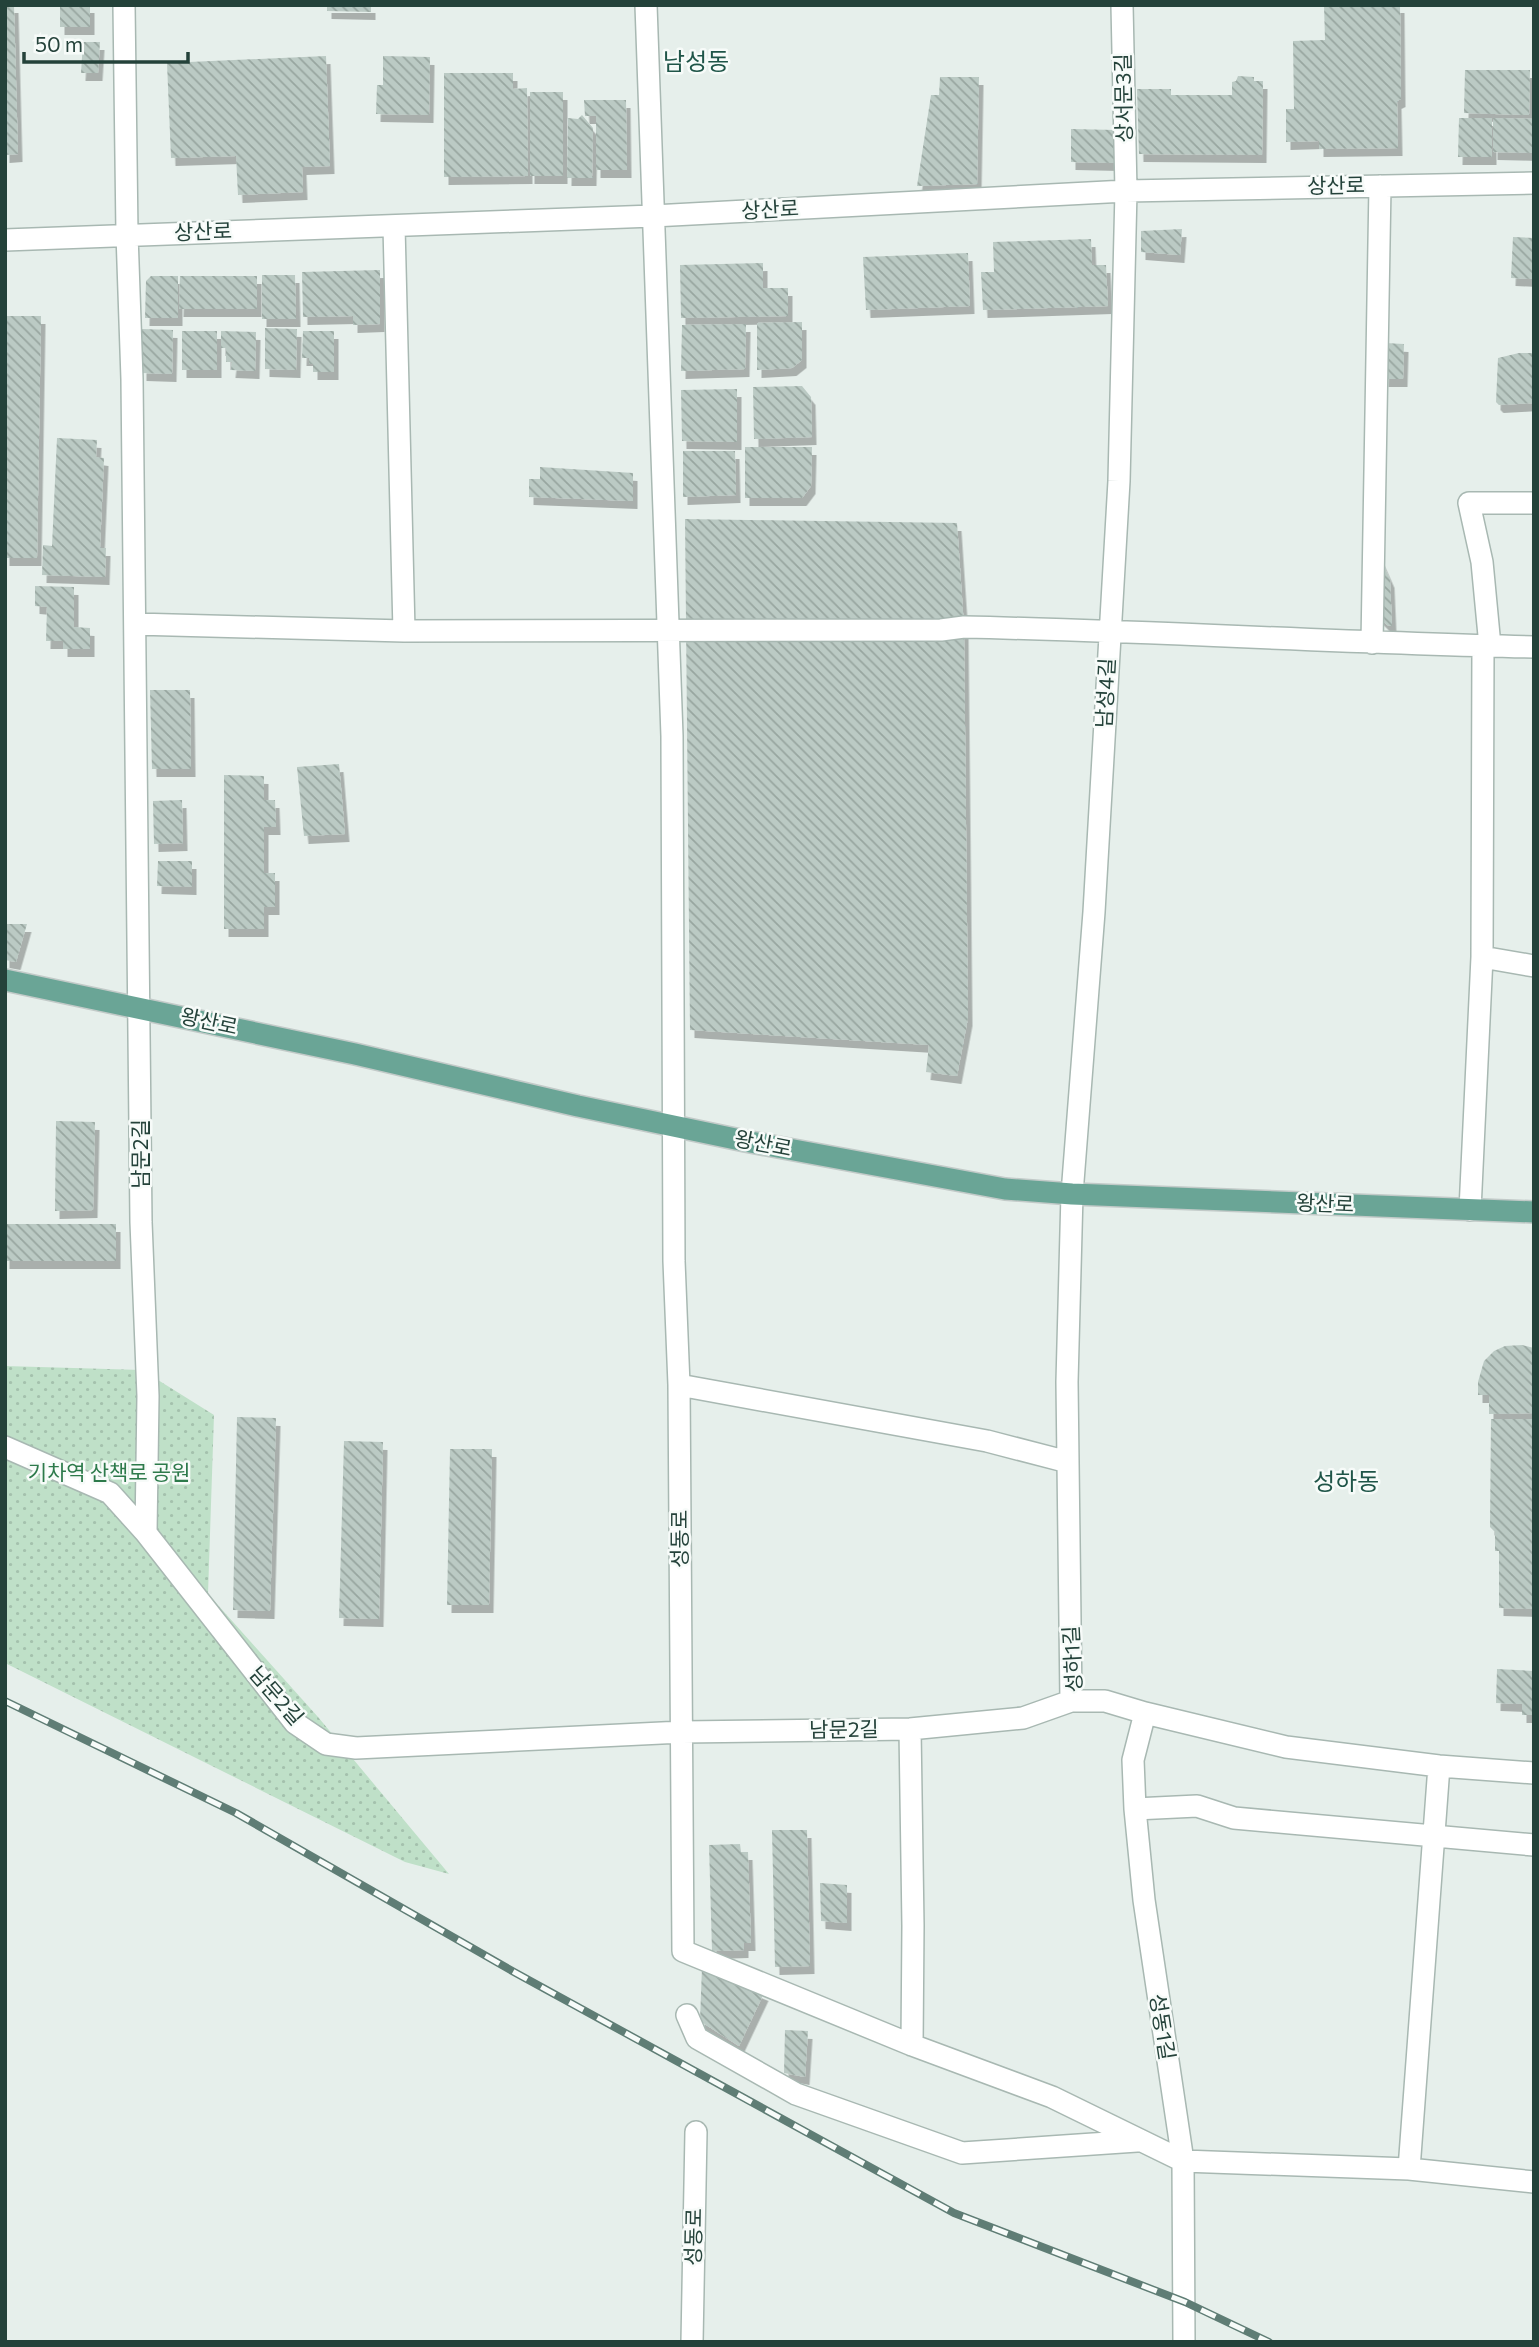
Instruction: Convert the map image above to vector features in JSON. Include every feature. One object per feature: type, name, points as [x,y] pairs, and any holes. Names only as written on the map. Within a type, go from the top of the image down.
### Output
[{"type":"main road","name":"왕산로","points":[[5,980],[140,1007],[745,1141],[1006,1189],[1072,1194],[1534,1212]]},
{"type":"street","name":"남문2길","points":[[124,5],[132,379],[141,1222],[148,1396],[146,1533],[295,1723],[326,1744],[356,1748],[682,1732],[910,1729],[1023,1718],[1071,1701]]},
{"type":"street","name":"성동로","points":[[646,5],[673,829],[674,1261],[679,1385],[683,1951],[912,2045]]},
{"type":"street","name":"상서문3길","points":[[1122,5],[1126,191]]},
{"type":"street","name":"상산로","points":[[5,240],[653,216],[1126,191],[1534,183]]},
{"type":"street","points":[[1372,643],[1380,186]]},
{"type":"street","name":"남성4길","points":[[1072,1194],[1094,912],[1122,401],[1126,191]]},
{"type":"street","points":[[394,226],[404,631]]},
{"type":"street","points":[[1471,1210],[1482,957],[1487,646],[1486,590],[1469,503],[1534,503]]},
{"type":"street","points":[[135,624],[404,631],[941,630],[964,626],[1534,647]]},
{"type":"street","points":[[1482,957],[1534,966]]},
{"type":"street","name":"성하1길","points":[[1072,1194],[1068,1369],[1071,1701],[1105,1701],[1286,1747],[1439,1766],[1534,1773]]},
{"type":"street","points":[[679,1385],[987,1441],[1068,1462]]},
{"type":"street","points":[[5,1447],[110,1493],[146,1533]]},
{"type":"street","points":[[110,1493],[146,1478]]},
{"type":"street","name":"성동1길","points":[[1145,1713],[1133,1760],[1135,1809],[1144,1900],[1183,2161],[1184,2342]]},
{"type":"street","points":[[910,1729],[912,2045],[1052,2097],[1183,2161],[1409,2169],[1534,2182]]},
{"type":"street","points":[[1409,2169],[1439,1766]]},
{"type":"street","points":[[1135,1809],[1197,1806],[1234,1818],[1534,1845]]},
{"type":"street","points":[[687,2015],[697,2038],[796,2094],[962,2153],[1140,2140]]},
{"type":"street","name":"성동로","points":[[692,2342],[696,2132]]},
{"type":"green space","name":"기차역 산책로 공원","points":[[5,1366],[142,1370],[214,1415],[208,1594],[318,1717],[449,1874],[405,1862],[5,1663]]},
{"type":"building","points":[[5,5],[14,5],[18,154],[5,155]]},
{"type":"building","points":[[60,5],[90,5],[90,27],[60,27]]},
{"type":"building","points":[[327,5],[371,5],[371,12],[327,11]]},
{"type":"building","points":[[1324,5],[1400,5],[1401,99],[1397,101],[1398,148],[1319,149],[1319,141],[1286,142],[1286,109],[1294,109],[1293,41],[1325,40]]},
{"type":"building","points":[[83,42],[100,42],[98,73],[81,73]]},
{"type":"building","points":[[326,56],[330,166],[302,167],[303,192],[238,195],[236,156],[171,158],[167,63]]},
{"type":"building","points":[[383,56],[430,57],[429,115],[376,114],[377,85],[383,85]]},
{"type":"building","points":[[1465,70],[1530,70],[1529,115],[1464,113]]},
{"type":"building","points":[[444,73],[513,73],[513,89],[527,88],[528,176],[444,177]]},
{"type":"building","points":[[1238,76],[1254,77],[1254,81],[1263,81],[1262,155],[1139,154],[1137,89],[1171,89],[1171,95],[1232,95],[1232,82],[1236,81]]},
{"type":"building","points":[[940,77],[979,77],[977,184],[917,186],[931,95],[939,95]]},
{"type":"building","points":[[530,92],[563,92],[563,176],[530,176]]},
{"type":"building","points":[[584,100],[626,100],[627,170],[596,170],[596,116],[585,116]]},
{"type":"building","points":[[582,115],[593,128],[592,178],[567,178],[568,118],[578,119]]},
{"type":"building","points":[[1459,118],[1492,118],[1492,157],[1458,157]]},
{"type":"building","points":[[1493,118],[1534,119],[1534,153],[1493,152]]},
{"type":"building","points":[[1071,129],[1116,130],[1115,163],[1071,162]]},
{"type":"building","points":[[1182,229],[1180,255],[1141,252],[1141,231]]},
{"type":"building","points":[[1513,237],[1534,238],[1534,279],[1511,278]]},
{"type":"building","points":[[1091,239],[1092,265],[1106,265],[1108,306],[983,310],[981,272],[994,272],[993,242]]},
{"type":"building","points":[[968,253],[970,306],[866,310],[863,257]]},
{"type":"building","points":[[763,263],[763,288],[788,288],[788,316],[681,318],[680,265]]},
{"type":"building","points":[[380,270],[380,324],[353,325],[353,316],[303,317],[302,272]]},
{"type":"building","points":[[262,275],[295,275],[296,319],[262,319]]},
{"type":"building","points":[[151,276],[178,276],[178,318],[145,318],[146,281]]},
{"type":"building","points":[[180,276],[257,276],[257,309],[179,309]]},
{"type":"building","points":[[5,316],[41,316],[37,558],[5,558]]},
{"type":"building","points":[[802,322],[802,360],[792,368],[757,370],[757,323]]},
{"type":"building","points":[[746,324],[745,369],[681,371],[682,325]]},
{"type":"building","points":[[265,328],[297,329],[296,370],[265,369]]},
{"type":"building","points":[[142,329],[173,330],[172,374],[142,373]]},
{"type":"building","points":[[182,331],[217,331],[217,370],[182,370]]},
{"type":"building","points":[[221,331],[256,332],[255,371],[231,370],[232,362],[226,362],[226,348],[221,348]]},
{"type":"building","points":[[303,331],[334,331],[334,372],[313,372],[313,364],[309,364],[309,358],[302,358]]},
{"type":"building","points":[[1385,343],[1404,344],[1403,379],[1384,379]]},
{"type":"building","points":[[1534,353],[1534,403],[1499,405],[1496,402],[1498,358]]},
{"type":"building","points":[[802,386],[811,397],[812,437],[754,439],[753,387]]},
{"type":"building","points":[[737,389],[737,442],[682,441],[681,390]]},
{"type":"building","points":[[57,438],[97,440],[96,457],[104,458],[100,548],[106,548],[105,577],[42,575],[43,545],[52,546]]},
{"type":"building","points":[[745,447],[812,447],[811,486],[802,498],[745,498]]},
{"type":"building","points":[[683,451],[735,451],[736,495],[683,497]]},
{"type":"building","points":[[540,467],[633,473],[633,501],[529,497],[529,479],[540,479]]},
{"type":"building","points":[[685,519],[957,523],[964,627],[968,1018],[957,1076],[926,1072],[929,1045],[690,1030]]},
{"type":"building","points":[[1378,553],[1390,580],[1392,626],[1378,616]]},
{"type":"building","points":[[35,586],[74,587],[74,627],[90,628],[90,649],[63,649],[63,641],[46,641],[47,607],[35,606]]},
{"type":"building","points":[[150,690],[190,690],[191,769],[152,769]]},
{"type":"building","points":[[339,764],[345,834],[304,836],[297,767]]},
{"type":"building","points":[[224,775],[264,776],[264,800],[275,800],[276,827],[264,827],[264,873],[275,873],[275,907],[264,907],[264,929],[224,929]]},
{"type":"building","points":[[182,800],[183,843],[154,844],[153,801]]},
{"type":"building","points":[[158,861],[192,861],[192,887],[157,886]]},
{"type":"building","points":[[5,924],[27,924],[16,962],[5,960]]},
{"type":"building","points":[[56,1121],[95,1122],[93,1210],[55,1211]]},
{"type":"building","points":[[5,1224],[116,1224],[116,1261],[5,1261]]},
{"type":"building","points":[[1522,1345],[1534,1348],[1534,1413],[1489,1414],[1489,1395],[1478,1395],[1478,1382],[1484,1361],[1494,1351],[1505,1346]]},
{"type":"building","points":[[237,1417],[276,1418],[270,1611],[233,1610]]},
{"type":"building","points":[[1491,1419],[1534,1419],[1534,1609],[1499,1608],[1499,1551],[1495,1551],[1495,1532],[1490,1527]]},
{"type":"building","points":[[344,1441],[383,1442],[379,1619],[339,1618]]},
{"type":"building","points":[[450,1449],[492,1449],[489,1605],[447,1605]]},
{"type":"building","points":[[1497,1669],[1534,1671],[1534,1715],[1522,1715],[1522,1704],[1496,1703]]},
{"type":"building","points":[[772,1830],[807,1830],[810,1966],[775,1967]]},
{"type":"building","points":[[740,1844],[741,1852],[748,1852],[751,1943],[744,1943],[744,1950],[712,1951],[709,1845]]},
{"type":"building","points":[[820,1883],[847,1885],[847,1923],[821,1921]]},
{"type":"building","points":[[702,1967],[764,1993],[739,2046],[700,2021]]},
{"type":"building","points":[[785,2030],[808,2031],[805,2077],[784,2073]]},
{"type":"railway","points":[[5,1701],[236,1813],[514,1972],[954,2213],[1185,2302],[1269,2342]]},
{"type":"district","name":"남성동","points":[[696,62]]},
{"type":"district","name":"성하동","points":[[1346,1482]]}]
